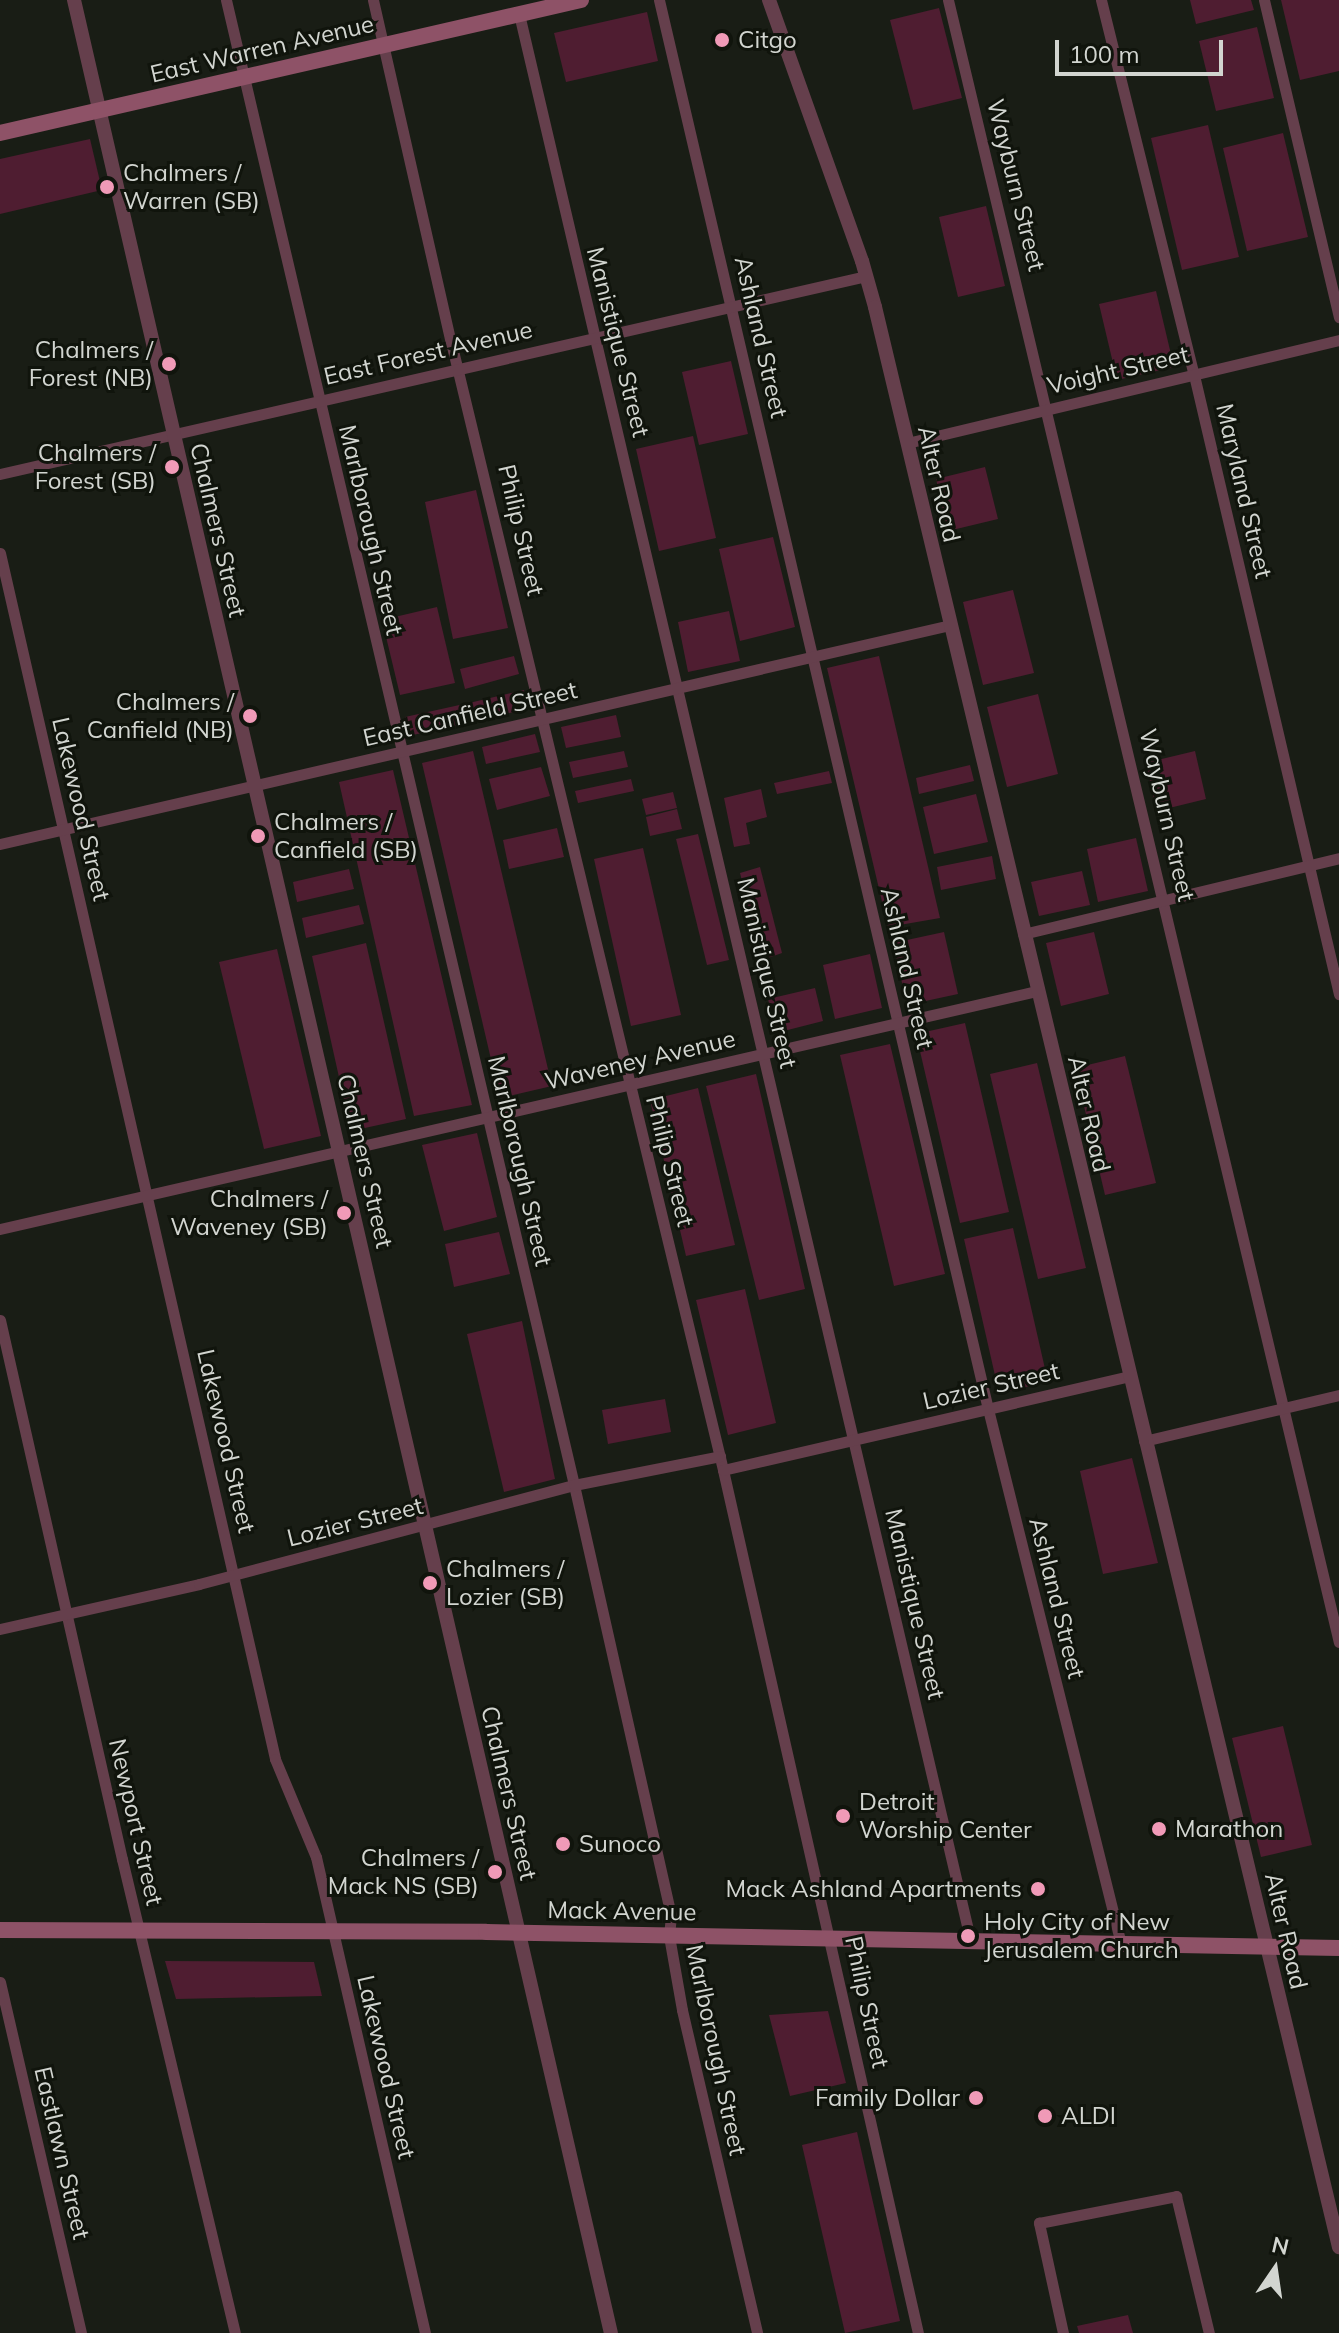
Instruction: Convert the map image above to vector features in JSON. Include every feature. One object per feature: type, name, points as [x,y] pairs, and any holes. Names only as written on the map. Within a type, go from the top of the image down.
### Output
[{"type":"main road","name":"East Warren Avenue","points":[[0,133],[579,0]]},
{"type":"main road","name":"Mack Avenue","points":[[0,1930],[519,1933],[1339,1948]]},
{"type":"street","name":"Chalmers Street","points":[[74,0],[611,2333]]},
{"type":"street","name":"Marlborough Street","points":[[226,0],[574,1485],[671,1916],[669,1936],[682,2010],[757,2333]]},
{"type":"street","name":"Philip Street","points":[[373,0],[629,1086],[720,1456],[918,2333]]},
{"type":"street","name":"Ashland Street","points":[[659,0],[988,1409],[1121,1944]]},
{"type":"street","name":"Alter Road","points":[[769,0],[866,276],[1339,2247]]},
{"type":"street","name":"Wayburn Street","points":[[948,0],[1165,900],[1339,1642]]},
{"type":"street","name":"Maryland Street","points":[[1101,0],[1194,375],[1339,994]]},
{"type":"street","points":[[1264,0],[1339,317]]},
{"type":"street","name":"Manistique Street","points":[[519,14],[971,1942]]},
{"type":"street","name":"East Forest Avenue","points":[[0,474],[866,276]]},
{"type":"street","name":"Voight Street","points":[[907,443],[1339,340]]},
{"type":"street","name":"Lakewood Street","points":[[0,553],[275,1759],[312,1844],[425,2333]]},
{"type":"street","name":"East Canfield Street","points":[[0,844],[950,625]]},
{"type":"street","points":[[1023,934],[1339,858]]},
{"type":"street","name":"Waveney Avenue","points":[[340,1150],[1037,991]]},
{"type":"street","points":[[0,1229],[340,1150]]},
{"type":"street","name":"Newport Street","points":[[0,1320],[65,1614],[235,2333]]},
{"type":"street","name":"Lozier Street","points":[[723,1470],[1129,1376]]},
{"type":"street","points":[[1144,1441],[1339,1395]]},
{"type":"street","name":"Lozier Street","points":[[0,1629],[234,1575],[574,1485],[720,1456]]},
{"type":"street","name":"Eastlawn Street","points":[[0,1982],[81,2333]]},
{"type":"street","points":[[1063,2333],[1039,2223],[1176,2196],[1209,2333]]},
{"type":"shaded area","points":[[1190,0],[1251,0],[1254,10],[1196,24]]},
{"type":"shaded area","points":[[1281,0],[1339,0],[1339,71],[1300,80]]},
{"type":"shaded area","points":[[939,8],[962,98],[913,110],[890,20]]},
{"type":"shaded area","points":[[647,12],[658,61],[566,82],[554,33]]},
{"type":"shaded area","points":[[1257,27],[1274,98],[1216,111],[1199,41]]},
{"type":"shaded area","points":[[1208,125],[1239,257],[1182,270],[1151,138]]},
{"type":"shaded area","points":[[1283,133],[1308,237],[1247,251],[1223,148]]},
{"type":"shaded area","points":[[90,139],[102,190],[0,214],[0,159]]},
{"type":"shaded area","points":[[986,206],[1005,286],[958,297],[939,217]]},
{"type":"shaded area","points":[[1156,291],[1174,367],[1117,380],[1099,304]]},
{"type":"shaded area","points":[[731,361],[748,434],[699,445],[682,372]]},
{"type":"shaded area","points":[[693,436],[716,538],[659,551],[636,449]]},
{"type":"shaded area","points":[[985,467],[998,519],[948,531],[936,479]]},
{"type":"shaded area","points":[[476,490],[508,628],[453,639],[425,502]]},
{"type":"shaded area","points":[[773,537],[795,627],[740,641],[719,549]]},
{"type":"shaded area","points":[[1013,590],[1034,673],[983,685],[963,602]]},
{"type":"shaded area","points":[[437,607],[455,683],[400,695],[382,620]]},
{"type":"shaded area","points":[[729,611],[740,661],[688,672],[678,622]]},
{"type":"shaded area","points":[[514,656],[519,674],[465,689],[460,669]]},
{"type":"shaded area","points":[[879,656],[940,918],[888,927],[827,668]]},
{"type":"shaded area","points":[[524,690],[528,709],[472,721],[469,703]]},
{"type":"shaded area","points":[[1038,694],[1058,774],[1007,787],[987,707]]},
{"type":"shaded area","points":[[464,704],[469,723],[408,736],[405,717]]},
{"type":"shaded area","points":[[616,715],[621,737],[566,748],[561,727]]},
{"type":"shaded area","points":[[535,734],[540,752],[486,764],[482,747]]},
{"type":"shaded area","points":[[473,751],[552,1086],[500,1098],[422,763]]},
{"type":"shaded area","points":[[624,751],[628,767],[573,778],[569,762]]},
{"type":"shaded area","points":[[1195,751],[1206,799],[1157,811],[1145,763]]},
{"type":"shaded area","points":[[970,765],[974,781],[919,794],[916,778]]},
{"type":"shaded area","points":[[541,767],[550,796],[497,810],[489,779]]},
{"type":"shaded area","points":[[393,770],[472,1105],[414,1116],[339,782]]},
{"type":"shaded area","points":[[829,771],[832,783],[777,794],[774,783]]},
{"type":"shaded area","points":[[631,779],[634,791],[578,803],[575,791]]},
{"type":"shaded area","points":[[761,789],[767,817],[746,823],[750,844],[734,847],[724,798]]},
{"type":"shaded area","points":[[673,792],[677,808],[646,815],[642,799]]},
{"type":"shaded area","points":[[976,794],[988,842],[934,854],[923,807]]},
{"type":"shaded area","points":[[677,809],[682,829],[650,836],[646,817]]},
{"type":"shaded area","points":[[557,828],[564,857],[509,869],[503,840]]},
{"type":"shaded area","points":[[698,834],[729,960],[707,965],[676,839]]},
{"type":"shaded area","points":[[1136,838],[1148,891],[1098,902],[1087,849]]},
{"type":"shaded area","points":[[643,848],[681,1015],[631,1026],[594,859]]},
{"type":"shaded area","points":[[992,856],[996,879],[941,890],[937,867]]},
{"type":"shaded area","points":[[760,867],[782,953],[762,960],[740,873]]},
{"type":"shaded area","points":[[349,869],[354,889],[297,902],[293,882]]},
{"type":"shaded area","points":[[1082,871],[1090,905],[1039,916],[1031,882]]},
{"type":"shaded area","points":[[359,905],[364,924],[306,938],[302,918]]},
{"type":"shaded area","points":[[944,932],[958,994],[907,1005],[893,943]]},
{"type":"shaded area","points":[[1094,932],[1109,994],[1061,1006],[1046,943]]},
{"type":"shaded area","points":[[366,943],[406,1119],[351,1131],[312,956]]},
{"type":"shaded area","points":[[277,949],[321,1136],[264,1149],[219,962]]},
{"type":"shaded area","points":[[870,954],[882,1008],[835,1019],[823,965]]},
{"type":"shaded area","points":[[815,988],[823,1021],[776,1033],[768,999]]},
{"type":"shaded area","points":[[965,1023],[1009,1212],[960,1223],[916,1034]]},
{"type":"shaded area","points":[[890,1044],[945,1274],[894,1286],[840,1055]]},
{"type":"shaded area","points":[[1125,1056],[1156,1183],[1105,1195],[1075,1068]]},
{"type":"shaded area","points":[[1037,1063],[1086,1268],[1038,1279],[990,1074]]},
{"type":"shaded area","points":[[756,1074],[805,1289],[759,1300],[706,1086]]},
{"type":"shaded area","points":[[698,1088],[735,1245],[686,1256],[650,1100]]},
{"type":"shaded area","points":[[477,1133],[497,1217],[444,1231],[422,1145]]},
{"type":"shaded area","points":[[1013,1228],[1048,1382],[999,1393],[964,1239]]},
{"type":"shaded area","points":[[499,1232],[510,1274],[454,1287],[445,1244]]},
{"type":"shaded area","points":[[745,1289],[776,1423],[728,1435],[696,1300]]},
{"type":"shaded area","points":[[522,1321],[555,1479],[504,1492],[467,1334]]},
{"type":"shaded area","points":[[665,1399],[671,1432],[608,1444],[602,1410]]},
{"type":"shaded area","points":[[1132,1458],[1158,1563],[1103,1574],[1080,1471]]},
{"type":"shaded area","points":[[1283,1726],[1312,1845],[1261,1857],[1232,1738]]},
{"type":"shaded area","points":[[165,1961],[314,1962],[322,1996],[176,1999]]},
{"type":"shaded area","points":[[828,2011],[846,2083],[790,2096],[769,2015]]},
{"type":"shaded area","points":[[857,2132],[900,2321],[845,2333],[802,2145]]},
{"type":"shaded area","points":[[1128,2315],[1133,2333],[1079,2333],[1077,2326]]},
{"type":"place","name":"Citgo","points":[[722,40]]},
{"type":"place","name":"Chalmers / Warren (SB)","points":[[107,187]]},
{"type":"place","name":"Chalmers / Forest (NB)","points":[[169,364]]},
{"type":"place","name":"Chalmers / Forest (SB)","points":[[172,467]]},
{"type":"place","name":"Chalmers / Canfield (NB)","points":[[250,716]]},
{"type":"place","name":"Chalmers / Canfield (SB)","points":[[258,836]]},
{"type":"place","name":"Chalmers / Waveney (SB)","points":[[344,1213]]},
{"type":"place","name":"Chalmers / Lozier (SB)","points":[[430,1583]]},
{"type":"place","name":"Detroit Worship Center","points":[[843,1816]]},
{"type":"place","name":"Marathon","points":[[1159,1829]]},
{"type":"place","name":"Sunoco","points":[[563,1844]]},
{"type":"place","name":"Chalmers / Mack NS (SB)","points":[[495,1872]]},
{"type":"place","name":"Mack Ashland Apartments","points":[[1038,1889]]},
{"type":"place","name":"Holy City of New Jerusalem Church","points":[[968,1936]]},
{"type":"place","name":"Family Dollar","points":[[976,2098]]},
{"type":"place","name":"ALDI","points":[[1045,2116]]}]
